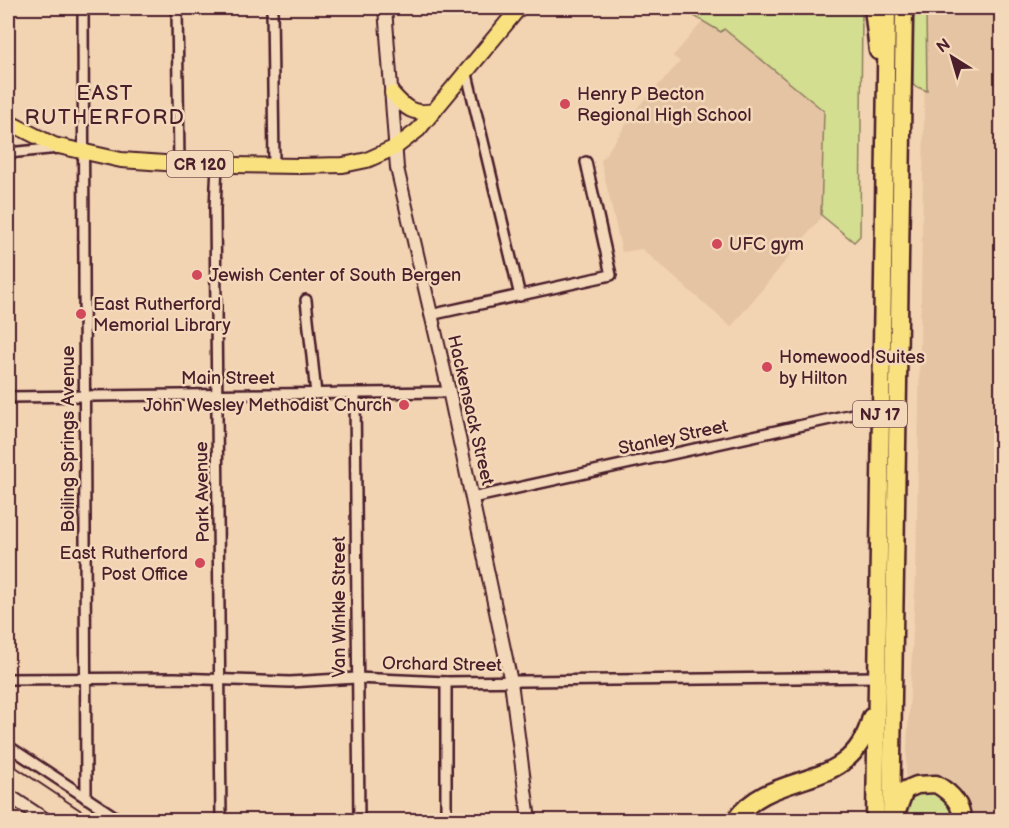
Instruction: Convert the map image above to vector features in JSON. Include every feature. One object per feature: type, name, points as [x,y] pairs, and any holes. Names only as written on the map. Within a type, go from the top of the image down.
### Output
[{"type":"highway","points":[[873,8],[886,118]]},
{"type":"highway","name":"NJ 17","points":[[875,820],[887,8]]},
{"type":"highway","name":"NJ 17","points":[[893,820],[904,8]]},
{"type":"highway","points":[[735,820],[750,802],[769,792],[823,774],[849,760],[868,731],[876,696]]},
{"type":"highway","points":[[893,820],[905,790],[928,783],[944,789],[954,798],[962,811],[962,820]]},
{"type":"main road","name":"Hackensack Street","points":[[385,8],[397,168],[449,392],[511,682],[529,820]]},
{"type":"main road","name":"CR 120","points":[[8,122],[64,148],[121,160],[179,164],[343,165],[367,160],[396,147],[418,130],[519,8]]},
{"type":"main road","points":[[392,93],[410,111],[418,114],[434,111]]},
{"type":"main road","points":[[8,795],[46,820]]},
{"type":"street","name":"Boiling Springs Avenue","points":[[83,8],[86,798]]},
{"type":"street","points":[[177,8],[179,164]]},
{"type":"street","points":[[272,8],[273,165]]},
{"type":"street","points":[[466,70],[520,296]]},
{"type":"street","points":[[8,153],[64,148]]},
{"type":"street","points":[[430,315],[611,274],[586,162]]},
{"type":"street","name":"Park Avenue","points":[[217,164],[221,820]]},
{"type":"street","points":[[306,300],[316,394]]},
{"type":"street","name":"Main Street","points":[[8,397],[449,392]]},
{"type":"street","name":"Van Winkle Street","points":[[355,394],[359,820]]},
{"type":"street","name":"Stanley Street","points":[[472,498],[880,408]]},
{"type":"street","name":"Orchard Street","points":[[8,679],[219,678],[290,682],[356,678],[511,682],[877,677]]},
{"type":"street","points":[[446,682],[446,820]]},
{"type":"street","points":[[8,746],[120,820]]},
{"type":"shaded area","points":[[926,8],[1001,8],[1001,820],[969,820],[905,788],[916,573]]},
{"type":"shaded area","points":[[704,20],[720,32],[724,29],[824,111],[826,116],[824,207],[820,219],[731,327],[642,249],[622,252],[601,161],[639,106],[680,62],[673,56]]},
{"type":"green space","points":[[696,8],[862,8],[860,236],[854,242],[821,215],[824,111],[724,29],[721,32],[694,16]]},
{"type":"green space","points":[[914,8],[926,8],[927,91],[913,85]]},
{"type":"green space","points":[[930,791],[946,796],[957,820],[902,820],[910,800],[914,796]]},
{"type":"railway","points":[[8,762],[95,820]]},
{"type":"place","name":"Henry P Becton Regional High School","points":[[565,104]]},
{"type":"place","name":"UFC gym","points":[[717,244]]},
{"type":"place","name":"Jewish Center of South Bergen","points":[[197,275]]},
{"type":"place","name":"East Rutherford Memorial Library","points":[[81,314]]},
{"type":"place","name":"Homewood Suites by Hilton","points":[[767,367]]},
{"type":"place","name":"John Wesley Methodist Church","points":[[404,405]]},
{"type":"place","name":"East Rutherford Post Office","points":[[200,563]]},
{"type":"district","name":"EAST RUTHERFORD","points":[[105,105]]}]
